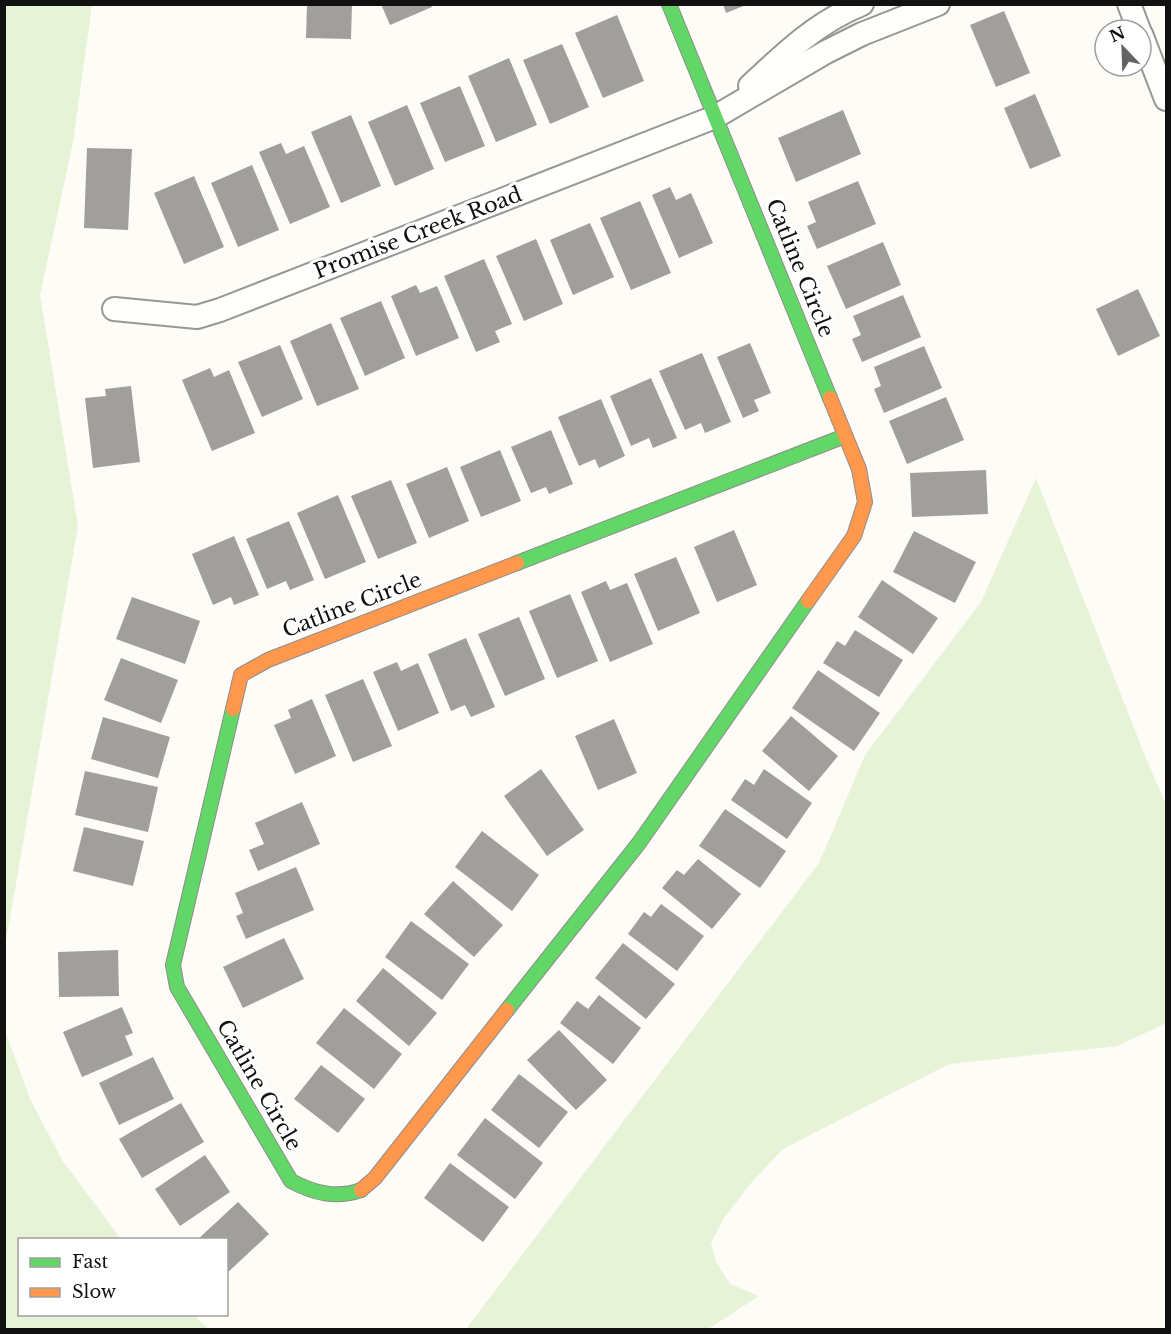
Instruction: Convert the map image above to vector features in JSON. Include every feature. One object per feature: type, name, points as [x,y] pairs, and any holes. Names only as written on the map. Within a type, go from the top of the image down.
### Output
[{"type":"street","name":"Catline Circle","points":[[669,4],[859,469],[865,502],[854,536],[639,843],[375,1178],[360,1190],[333,1195],[310,1191],[291,1181],[177,987],[173,965],[241,675],[268,660],[845,436]]},
{"type":"street","name":"Promise Creek Road","points":[[715,117],[797,42],[829,20],[862,4]]},
{"type":"street","name":"Promise Creek Road","points":[[114,309],[197,317],[220,310],[715,117],[826,52],[862,34],[938,4]]},
{"type":"street","points":[[1153,64],[1167,99]]},
{"type":"green space","points":[[5,4],[92,5],[73,142],[40,295],[78,526],[5,947]]},
{"type":"green space","points":[[1036,478],[1166,804],[1166,1023],[1118,1046],[949,1064],[783,1149],[752,1182],[724,1218],[711,1243],[716,1262],[730,1284],[759,1296],[708,1329],[466,1329],[819,863],[865,755],[981,602]]},
{"type":"green space","points":[[5,1031],[30,1099],[62,1160],[120,1238],[18,1238],[18,1316],[194,1316],[209,1329],[5,1329]]},
{"type":"building","points":[[307,4],[352,4],[351,39],[306,38]]},
{"type":"building","points":[[381,4],[431,4],[432,7],[390,25]]},
{"type":"building","points":[[723,4],[746,4],[746,5],[726,13]]},
{"type":"building","points":[[1004,11],[1030,73],[996,87],[970,25]]},
{"type":"building","points":[[617,15],[644,81],[603,98],[575,33]]},
{"type":"building","points":[[562,44],[589,107],[550,124],[523,60]]},
{"type":"building","points":[[509,58],[537,125],[496,142],[468,76]]},
{"type":"building","points":[[460,86],[485,146],[445,162],[420,103]]},
{"type":"building","points":[[1035,94],[1061,156],[1030,169],[1004,108]]},
{"type":"building","points":[[407,105],[434,169],[395,186],[368,122]]},
{"type":"building","points":[[843,110],[861,154],[796,182],[778,138]]},
{"type":"building","points":[[351,115],[381,186],[341,203],[311,132]]},
{"type":"building","points":[[281,143],[286,154],[304,146],[330,207],[290,224],[259,152]]},
{"type":"building","points":[[87,148],[132,149],[128,230],[84,228]]},
{"type":"building","points":[[252,165],[279,230],[238,247],[211,183]]},
{"type":"building","points":[[194,176],[224,247],[184,264],[154,193]]},
{"type":"building","points":[[858,181],[876,224],[817,249],[807,226],[816,222],[808,202]]},
{"type":"building","points":[[670,187],[676,200],[691,193],[713,243],[679,258],[652,195]]},
{"type":"building","points":[[640,201],[671,273],[631,290],[600,218]]},
{"type":"building","points":[[590,223],[614,277],[573,295],[550,240]]},
{"type":"building","points":[[536,239],[563,304],[524,321],[496,256]]},
{"type":"building","points":[[883,242],[901,285],[846,309],[827,266]]},
{"type":"building","points":[[484,259],[512,324],[495,331],[500,342],[476,352],[444,276]]},
{"type":"building","points":[[416,285],[420,293],[437,286],[459,338],[416,356],[391,296]]},
{"type":"building","points":[[1138,289],[1160,336],[1118,356],[1096,309]]},
{"type":"building","points":[[903,295],[921,337],[862,362],[852,339],[861,335],[853,316]]},
{"type":"building","points":[[381,301],[405,358],[365,376],[340,318]]},
{"type":"building","points":[[331,323],[359,389],[317,406],[290,341]]},
{"type":"building","points":[[750,343],[771,393],[754,400],[759,411],[743,418],[717,357]]},
{"type":"building","points":[[280,345],[303,399],[262,417],[238,362]]},
{"type":"building","points":[[924,346],[942,388],[884,413],[874,389],[881,386],[874,367]]},
{"type":"building","points":[[702,353],[731,422],[705,433],[701,423],[685,430],[659,371]]},
{"type":"building","points":[[210,368],[214,377],[229,370],[255,433],[212,451],[182,380]]},
{"type":"building","points":[[651,378],[677,438],[653,448],[649,438],[631,446],[610,396]]},
{"type":"building","points":[[131,386],[140,462],[93,468],[85,398],[106,396],[105,389]]},
{"type":"building","points":[[946,397],[964,440],[907,464],[889,421]]},
{"type":"building","points":[[601,399],[625,456],[599,468],[595,459],[579,466],[558,417]]},
{"type":"building","points":[[551,430],[573,484],[549,494],[546,487],[531,493],[511,447]]},
{"type":"building","points":[[500,450],[521,501],[481,517],[460,467]]},
{"type":"building","points":[[447,467],[469,521],[429,538],[406,484]]},
{"type":"building","points":[[986,470],[988,514],[912,517],[910,473]]},
{"type":"building","points":[[391,480],[417,543],[378,559],[351,496]]},
{"type":"building","points":[[338,495],[366,562],[325,579],[297,513]]},
{"type":"building","points":[[289,521],[314,580],[290,590],[286,581],[267,589],[246,539]]},
{"type":"building","points":[[734,530],[757,585],[717,602],[694,547]]},
{"type":"building","points":[[914,531],[976,562],[955,603],[893,572]]},
{"type":"building","points":[[234,536],[259,595],[234,605],[231,597],[213,605],[192,554]]},
{"type":"building","points":[[676,557],[700,613],[658,631],[634,574]]},
{"type":"building","points":[[882,580],[938,618],[913,654],[858,617]]},
{"type":"building","points":[[606,581],[610,590],[627,583],[653,644],[610,662],[581,592]]},
{"type":"building","points":[[570,594],[598,661],[557,678],[529,611]]},
{"type":"building","points":[[132,597],[200,621],[185,664],[116,639]]},
{"type":"building","points":[[519,617],[545,679],[505,696],[478,634]]},
{"type":"building","points":[[855,630],[903,660],[879,697],[823,663],[837,641],[845,646]]},
{"type":"building","points":[[466,638],[495,707],[471,717],[465,705],[451,711],[428,654]]},
{"type":"building","points":[[121,658],[178,680],[161,723],[104,700]]},
{"type":"building","points":[[397,662],[401,671],[418,663],[439,713],[398,731],[373,672]]},
{"type":"building","points":[[818,670],[880,713],[854,751],[792,708]]},
{"type":"building","points":[[363,679],[392,746],[353,762],[325,695]]},
{"type":"building","points":[[312,699],[336,756],[295,774],[274,725],[291,718],[288,710]]},
{"type":"building","points":[[791,716],[838,756],[809,791],[762,751]]},
{"type":"building","points":[[103,717],[170,737],[158,778],[91,759]]},
{"type":"building","points":[[614,719],[637,773],[598,790],[575,736]]},
{"type":"building","points":[[541,769],[584,830],[547,856],[504,796]]},
{"type":"building","points":[[764,769],[812,803],[787,839],[731,800],[745,779],[754,785]]},
{"type":"building","points":[[85,771],[158,787],[148,832],[75,815]]},
{"type":"building","points":[[302,802],[320,844],[258,871],[249,850],[264,844],[255,823]]},
{"type":"building","points":[[725,809],[786,851],[760,888],[699,846]]},
{"type":"building","points":[[84,827],[144,841],[133,886],[73,871]]},
{"type":"building","points":[[482,831],[539,875],[512,911],[455,867]]},
{"type":"building","points":[[698,859],[741,894],[712,929],[662,888],[677,870],[684,875]]},
{"type":"building","points":[[296,867],[314,910],[246,939],[236,916],[243,913],[235,893]]},
{"type":"building","points":[[453,881],[503,925],[474,957],[424,914]]},
{"type":"building","points":[[661,904],[704,936],[677,971],[628,934],[644,912],[651,917]]},
{"type":"building","points":[[411,921],[469,964],[442,1000],[385,957]]},
{"type":"building","points":[[284,938],[304,979],[243,1008],[223,967]]},
{"type":"building","points":[[623,943],[675,984],[646,1019],[595,978]]},
{"type":"building","points":[[118,950],[119,996],[59,997],[58,952]]},
{"type":"building","points":[[383,968],[437,1013],[409,1046],[356,1001]]},
{"type":"building","points":[[599,995],[641,1028],[613,1064],[560,1023],[577,1001],[588,1009]]},
{"type":"building","points":[[122,1007],[133,1033],[125,1036],[133,1055],[82,1077],[63,1032]]},
{"type":"building","points":[[344,1008],[402,1054],[374,1089],[316,1043]]},
{"type":"building","points":[[559,1030],[607,1080],[576,1110],[527,1060]]},
{"type":"building","points":[[153,1057],[174,1099],[119,1125],[99,1083]]},
{"type":"building","points":[[321,1065],[365,1099],[338,1133],[294,1099]]},
{"type":"building","points":[[519,1074],[568,1112],[539,1148],[491,1110]]},
{"type":"building","points":[[181,1103],[204,1142],[142,1178],[119,1139]]},
{"type":"building","points":[[485,1118],[543,1163],[515,1199],[457,1155]]},
{"type":"building","points":[[205,1155],[230,1192],[180,1226],[155,1189]]},
{"type":"building","points":[[450,1163],[509,1207],[483,1242],[424,1198]]},
{"type":"building","points":[[238,1202],[269,1234],[228,1272],[228,1238],[199,1238]]},
{"type":"traffic: fast","points":[[669,4],[830,398]]},
{"type":"traffic: fast","points":[[517,563],[845,436]]},
{"type":"traffic: fast","points":[[507,1010],[639,843],[808,601]]},
{"type":"traffic: fast","points":[[233,709],[173,965],[177,987],[291,1181],[308,1189],[325,1193],[343,1194],[361,1190]]},
{"type":"traffic: slow","points":[[808,601],[854,536],[865,502],[859,469],[830,398]]},
{"type":"traffic: slow","points":[[233,709],[241,675],[268,660],[517,563]]},
{"type":"traffic: slow","points":[[361,1190],[375,1178],[507,1010]]}]
